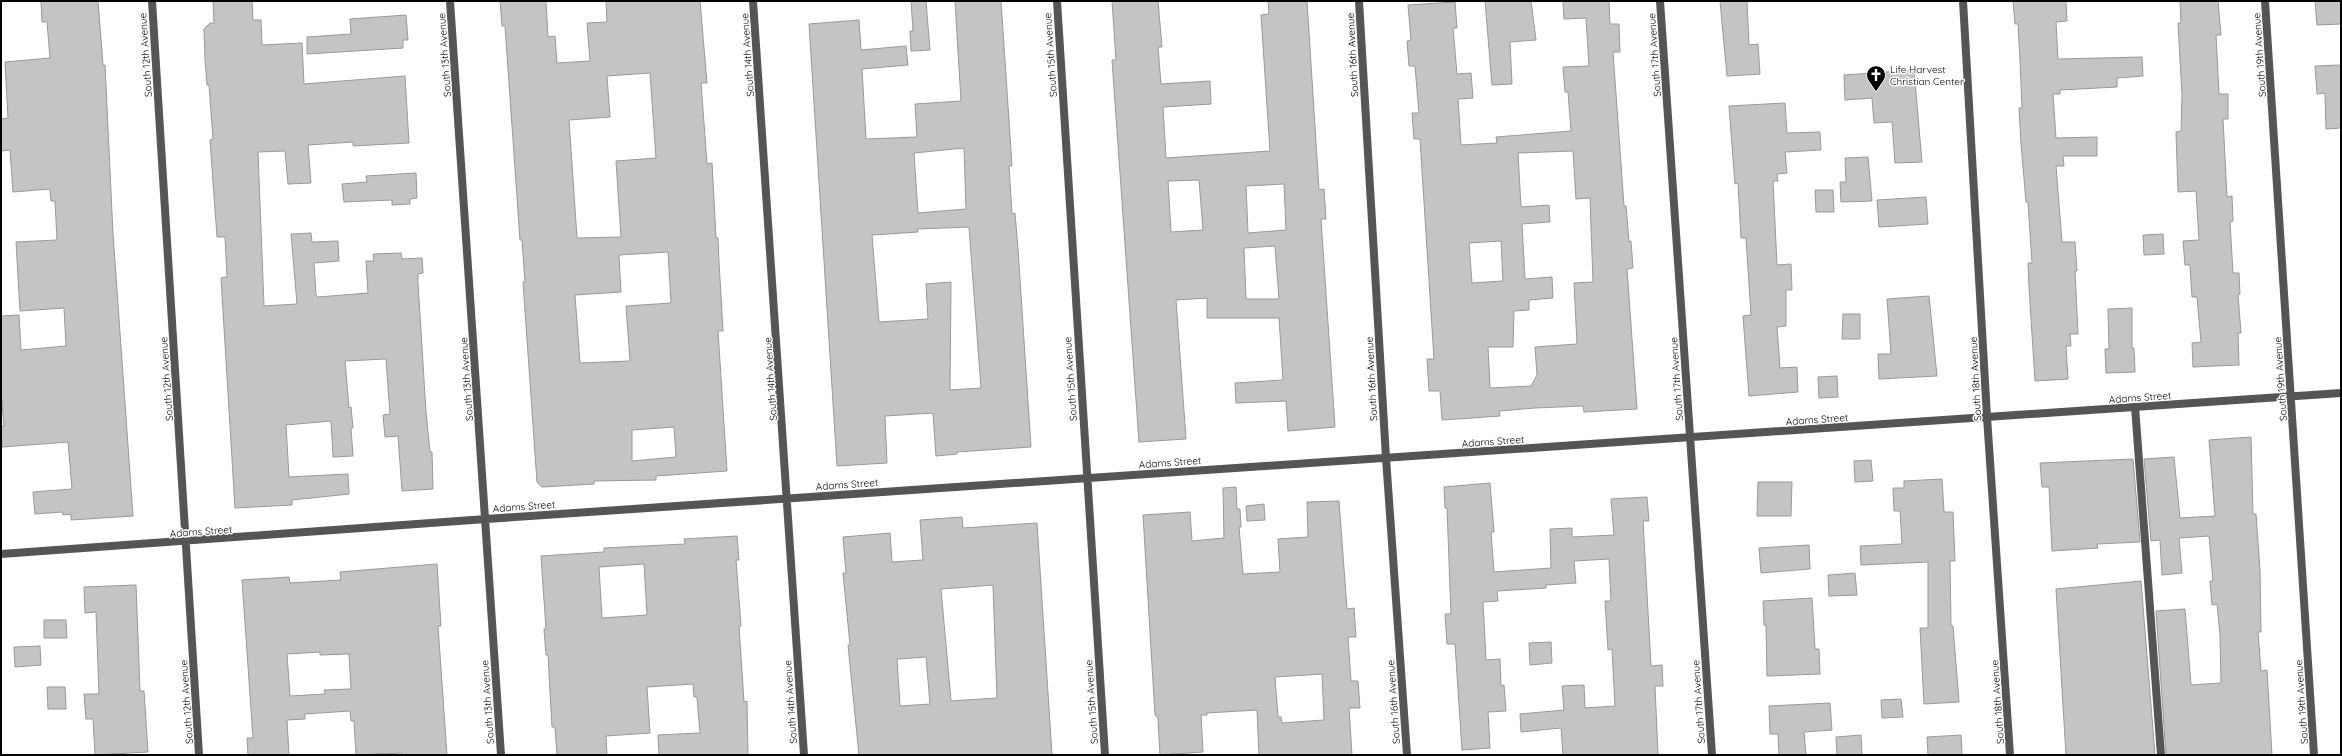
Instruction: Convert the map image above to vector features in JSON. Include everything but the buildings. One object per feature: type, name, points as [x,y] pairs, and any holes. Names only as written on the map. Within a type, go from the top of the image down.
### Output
[{"type":"street","name":"South 12th Avenue","points":[[152,1],[199,755]]},
{"type":"street","name":"South 13th Avenue","points":[[450,1],[501,755]]},
{"type":"street","name":"South 14th Avenue","points":[[754,1],[804,755]]},
{"type":"street","name":"South 15th Avenue","points":[[1057,1],[1086,478],[1105,755]]},
{"type":"street","name":"South 16th Avenue","points":[[1359,1],[1386,458],[1407,755]]},
{"type":"street","name":"South 17th Avenue","points":[[1660,1],[1712,755]]},
{"type":"street","name":"South 18th Avenue","points":[[1963,1],[1987,417],[2010,755]]},
{"type":"street","name":"South 19th Avenue","points":[[2265,1],[2314,755]]},
{"type":"street","name":"Adams Street","points":[[1,554],[788,498],[2341,393]]},
{"type":"street","points":[[2135,407],[2160,755]]},
{"type":"place","name":"Life Harvest Christian Center","points":[[1876,92]]}]
